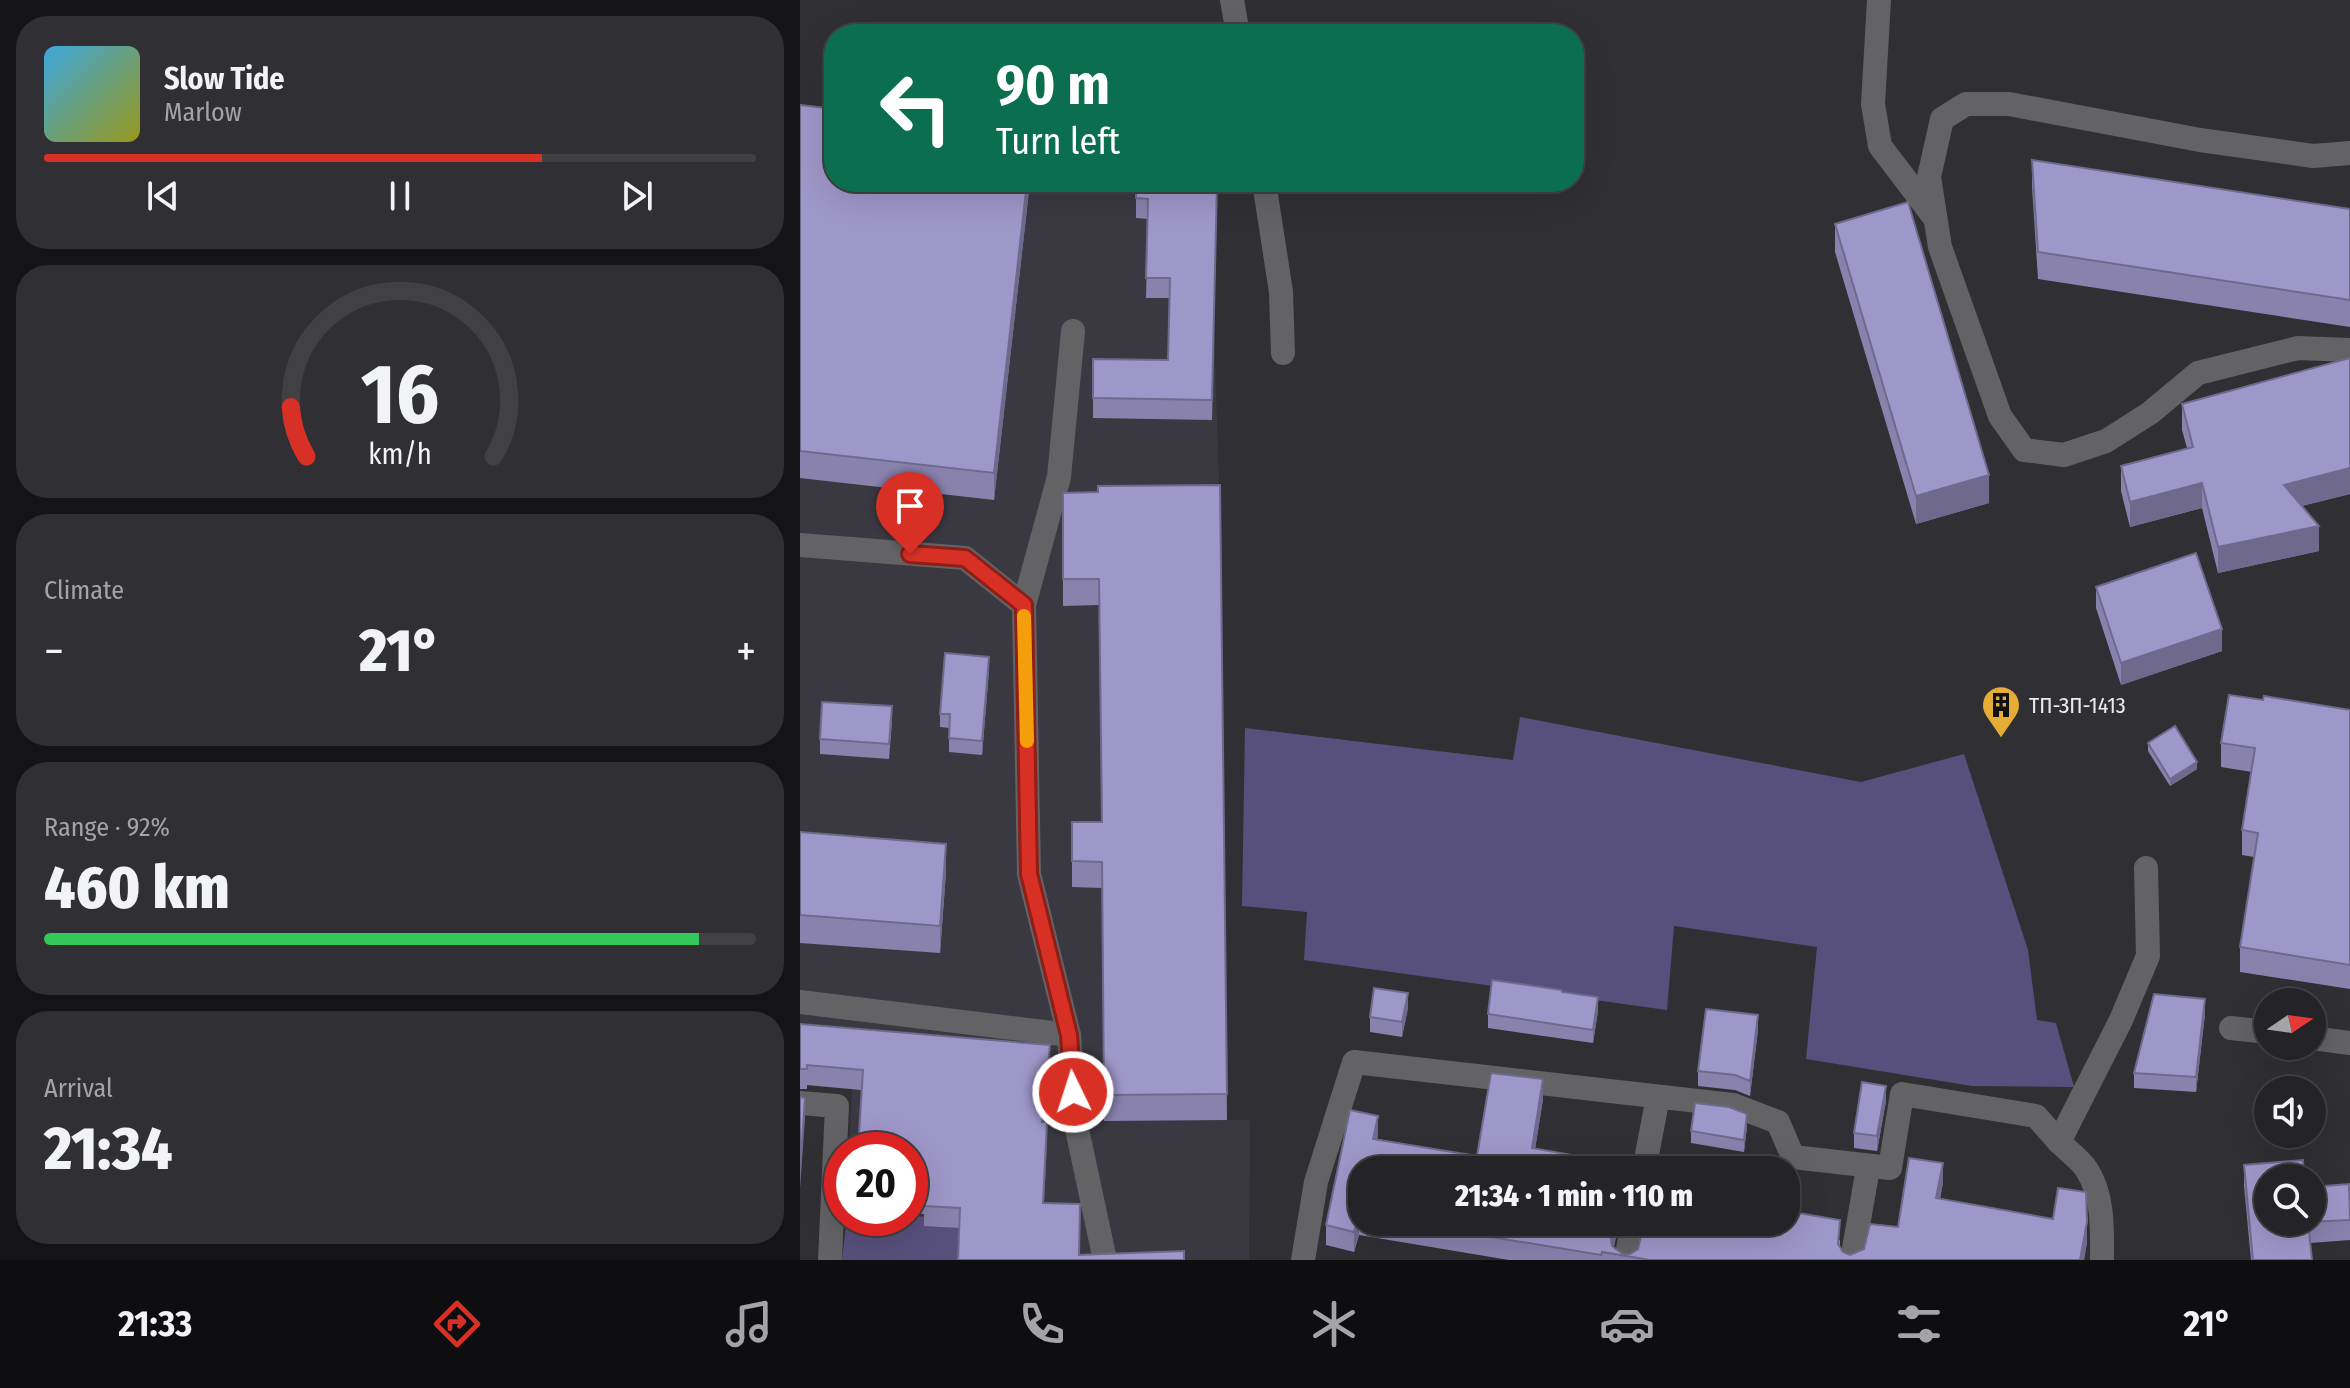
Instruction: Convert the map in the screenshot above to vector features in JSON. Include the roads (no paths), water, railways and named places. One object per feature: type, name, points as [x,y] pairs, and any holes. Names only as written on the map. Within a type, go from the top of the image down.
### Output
[{"type":"lane","points":[[1232,0],[1236,24]]},
{"type":"lane","points":[[1879,0],[1873,104],[1880,146],[1936,219]]},
{"type":"lane","points":[[2350,153],[2313,156],[2200,140],[2009,104],[1966,104],[1942,119],[1929,177],[1940,247],[2000,416],[2024,450],[2064,455],[2106,441],[2150,413],[2198,373],[2298,348],[2350,350]]},
{"type":"lane","points":[[1266,192],[1281,292],[1283,353]]},
{"type":"lane","points":[[1073,331],[1059,477],[1024,605],[1029,874],[1069,1035],[1075,1120],[1105,1260]]},
{"type":"lane","points":[[800,545],[965,558],[1024,605]]},
{"type":"lane","points":[[2059,1142],[2121,1020],[2148,956],[2146,868]]},
{"type":"lane","points":[[800,1002],[1069,1035]]},
{"type":"lane","points":[[2231,1028],[2254,1030]]},
{"type":"lane","points":[[2326,1040],[2350,1043]]},
{"type":"lane","points":[[1303,1260],[1316,1182],[1354,1062],[1733,1105],[1778,1122],[1793,1157],[1868,1168],[1890,1168],[1902,1094],[2036,1116],[2087,1169],[2099,1199],[2102,1260]]},
{"type":"lane","points":[[1647,1156],[1658,1097]]},
{"type":"lane","points":[[800,1103],[837,1106],[830,1260]]},
{"type":"lane","points":[[1852,1260],[1868,1168]]},
{"type":"lane","points":[[1626,1260],[1630,1236]]},
{"type":"place","name":"ТП-ЗП-1413","points":[[2001,739]]}]
